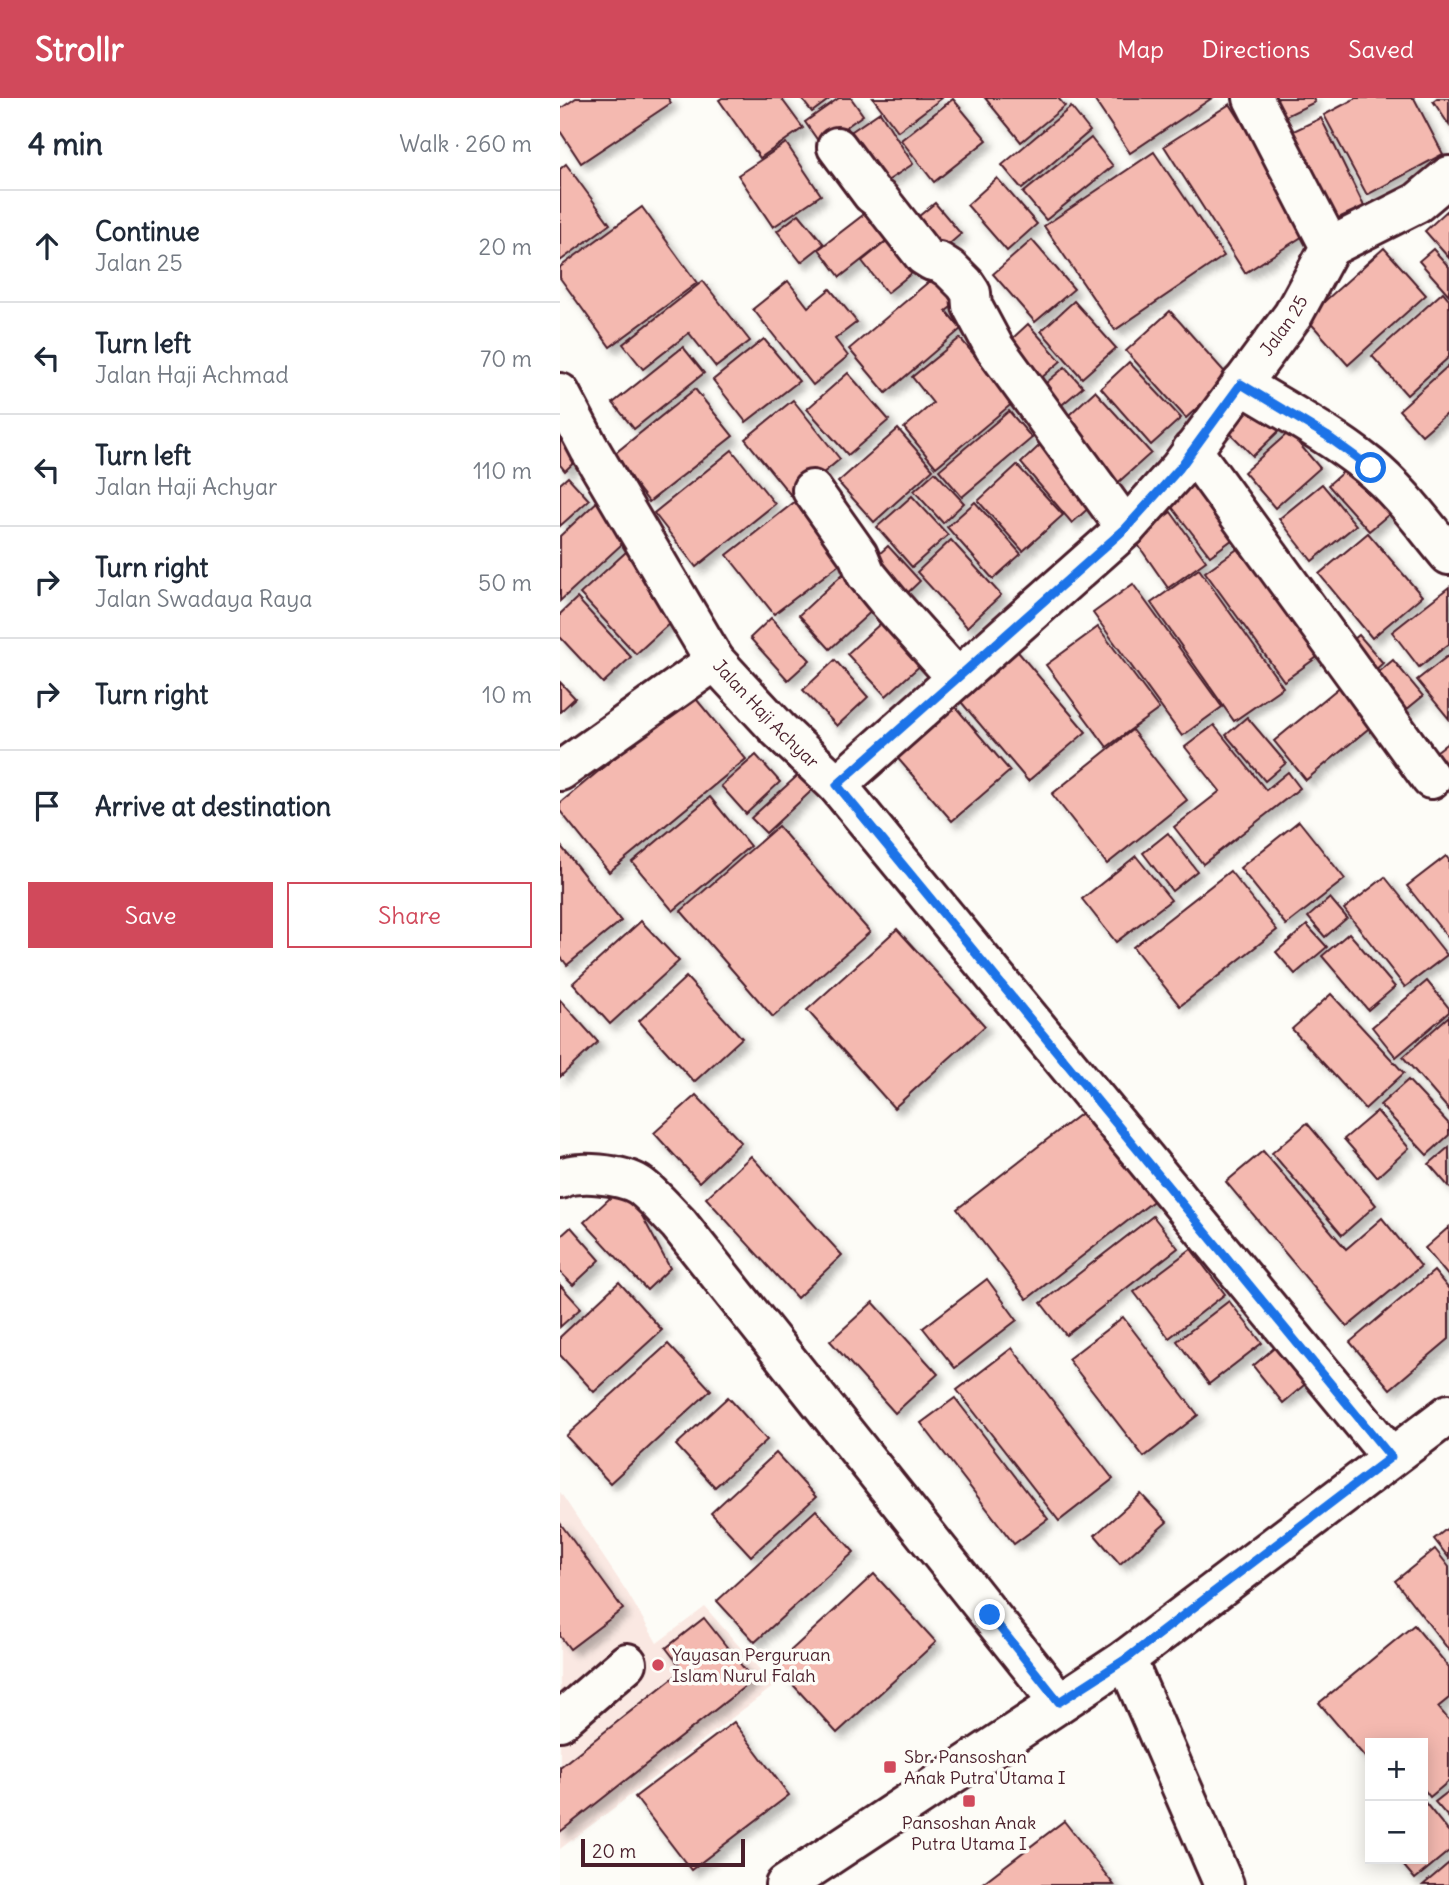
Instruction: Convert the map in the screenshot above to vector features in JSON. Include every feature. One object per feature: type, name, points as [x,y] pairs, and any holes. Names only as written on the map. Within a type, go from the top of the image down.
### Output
[{"type":"street","points":[[1253,98],[1330,247],[1418,203],[1449,176]]},
{"type":"street","points":[[837,147],[924,256],[950,269],[965,284],[971,293],[972,306],[994,347],[1126,528]]},
{"type":"street","name":"Jalan 25","points":[[837,785],[1126,528],[1179,469],[1293,315],[1330,247]]},
{"type":"street","points":[[1241,384],[1327,436],[1371,468],[1404,501],[1449,555]]},
{"type":"street","name":"Jalan Haji Achyar","points":[[560,393],[596,460],[715,661],[778,730],[837,785],[1391,1457]]},
{"type":"street","points":[[1192,450],[1431,779]]},
{"type":"street","points":[[812,490],[858,555],[866,573],[957,678]]},
{"type":"street","points":[[560,771],[715,661]]},
{"type":"street","points":[[560,1179],[566,1175],[601,1173],[638,1184],[678,1223],[1059,1702]]},
{"type":"street","points":[[785,1885],[1126,1659],[1449,1414]]},
{"type":"street","points":[[1126,1659],[1224,1885]]},
{"type":"street","points":[[560,1721],[627,1663]]},
{"type":"shaded area","name":"Yayasan Perguruan Islam Nurul Falah","points":[[560,1492],[627,1592],[657,1643],[705,1607],[774,1686],[560,1849]]},
{"type":"building","points":[[576,98],[668,98],[671,103],[581,163],[560,131],[560,109]]},
{"type":"building","points":[[781,98],[803,128],[760,158],[719,100]]},
{"type":"building","points":[[801,98],[831,98],[812,112]]},
{"type":"building","points":[[839,98],[851,98],[863,115],[821,145],[805,122]]},
{"type":"building","points":[[873,98],[942,98],[898,131]]},
{"type":"building","points":[[985,98],[1058,98],[1065,106],[1021,142]]},
{"type":"building","points":[[1093,98],[1212,98],[1130,153]]},
{"type":"building","points":[[1271,98],[1313,98],[1315,102],[1280,119]]},
{"type":"building","points":[[1356,98],[1414,98],[1443,154],[1367,195],[1324,115]]},
{"type":"building","points":[[1437,98],[1449,98],[1449,125],[1433,101]]},
{"type":"building","points":[[953,99],[987,140],[934,182],[901,140]]},
{"type":"building","points":[[1230,104],[1311,231],[1245,273],[1164,146]]},
{"type":"building","points":[[1071,107],[1090,131],[1022,189],[1002,165]]},
{"type":"building","points":[[880,112],[913,164],[872,191],[839,140]]},
{"type":"building","points":[[1321,118],[1364,206],[1330,222],[1287,134]]},
{"type":"building","points":[[1091,138],[1113,166],[1046,220],[1023,193]]},
{"type":"building","points":[[786,143],[821,195],[773,227],[738,175]]},
{"type":"building","points":[[1154,152],[1224,256],[1115,330],[1044,226]]},
{"type":"building","points":[[566,164],[610,224],[560,261],[560,169]]},
{"type":"building","points":[[997,178],[1037,224],[1007,251],[967,205]]},
{"type":"building","points":[[880,202],[900,230],[840,277],[819,249]]},
{"type":"building","points":[[935,203],[961,234],[933,258],[907,226]]},
{"type":"building","points":[[642,207],[697,283],[610,347],[560,278],[560,267]]},
{"type":"building","points":[[1449,209],[1449,258],[1425,231]]},
{"type":"building","points":[[799,214],[824,244],[801,262],[777,231]]},
{"type":"building","points":[[893,236],[918,268],[887,293],[862,261]]},
{"type":"building","points":[[1032,240],[1074,289],[1035,322],[993,274]]},
{"type":"building","points":[[1384,248],[1426,295],[1348,365],[1306,318]]},
{"type":"building","points":[[1433,249],[1449,267],[1449,295],[1419,261]]},
{"type":"building","points":[[945,268],[967,295],[946,311],[961,329],[886,393],[849,349]]},
{"type":"building","points":[[703,281],[750,341],[716,367],[689,333],[643,369],[623,344]]},
{"type":"building","points":[[788,281],[808,307],[830,289],[857,322],[835,339],[848,356],[813,385],[753,309]]},
{"type":"building","points":[[1443,292],[1449,299],[1449,357],[1407,395],[1372,356]]},
{"type":"building","points":[[1074,301],[1116,348],[1082,378],[1041,331]]},
{"type":"building","points":[[1170,311],[1230,378],[1186,418],[1126,351]]},
{"type":"building","points":[[1028,324],[1061,361],[1033,385],[1001,349]]},
{"type":"building","points":[[960,338],[1014,402],[936,467],[904,428],[933,403],[912,377]]},
{"type":"building","points":[[764,339],[799,381],[746,422],[713,380]]},
{"type":"building","points":[[683,347],[704,373],[634,429],[613,403]]},
{"type":"building","points":[[1129,362],[1181,418],[1151,445],[1101,388]]},
{"type":"building","points":[[1449,365],[1449,418],[1446,414],[1422,435],[1399,410]]},
{"type":"building","points":[[1065,367],[1083,387],[1051,414],[1033,394]]},
{"type":"building","points":[[848,373],[889,420],[848,455],[807,409]]},
{"type":"building","points":[[695,389],[733,436],[649,502],[613,455]]},
{"type":"building","points":[[1095,391],[1151,453],[1113,487],[1057,426]]},
{"type":"building","points":[[1251,393],[1284,426],[1253,456],[1220,423]]},
{"type":"building","points":[[793,400],[840,459],[793,498],[745,439]]},
{"type":"building","points":[[1009,411],[1032,438],[962,497],[939,470]]},
{"type":"building","points":[[560,429],[587,450],[565,471],[560,465]]},
{"type":"building","points":[[898,429],[933,469],[874,522],[838,482]]},
{"type":"building","points":[[1289,432],[1320,468],[1275,508],[1244,472]]},
{"type":"building","points":[[1040,445],[1092,505],[1072,523],[1021,463]]},
{"type":"building","points":[[732,450],[775,504],[696,567],[654,513]]},
{"type":"building","points":[[1353,463],[1394,510],[1369,531],[1328,485]]},
{"type":"building","points":[[1017,465],[1063,515],[1023,551],[978,501]]},
{"type":"building","points":[[1203,469],[1248,528],[1210,556],[1165,498]]},
{"type":"building","points":[[935,472],[964,503],[943,523],[914,491]]},
{"type":"building","points":[[568,477],[589,500],[560,526],[560,484]]},
{"type":"building","points":[[1322,484],[1356,525],[1312,561],[1279,519]]},
{"type":"building","points":[[806,493],[853,554],[774,614],[727,555]]},
{"type":"building","points":[[912,496],[948,535],[912,567],[877,527]]},
{"type":"building","points":[[600,499],[633,534],[560,601],[560,536]]},
{"type":"building","points":[[975,502],[1021,554],[993,579],[947,527]]},
{"type":"building","points":[[1171,512],[1206,561],[1168,588],[1134,539]]},
{"type":"building","points":[[1368,533],[1422,596],[1372,638],[1319,574]]},
{"type":"building","points":[[1253,538],[1331,647],[1284,681],[1205,572]]},
{"type":"building","points":[[951,540],[1001,595],[967,627],[917,572]]},
{"type":"building","points":[[888,546],[920,581],[899,601],[866,566]]},
{"type":"building","points":[[626,552],[682,612],[636,654],[580,594]]},
{"type":"building","points":[[1199,569],[1283,687],[1234,721],[1151,603]]},
{"type":"building","points":[[844,573],[876,607],[830,649],[799,615]]},
{"type":"building","points":[[1133,584],[1222,707],[1182,736],[1093,613]]},
{"type":"building","points":[[1449,587],[1449,644],[1419,667],[1392,632]]},
{"type":"building","points":[[577,598],[631,657],[603,683],[560,637],[560,614]]},
{"type":"building","points":[[893,612],[932,655],[886,696],[847,654]]},
{"type":"building","points":[[771,618],[810,660],[788,680],[750,638]]},
{"type":"building","points":[[1098,627],[1159,709],[1107,747],[1046,665]]},
{"type":"building","points":[[1359,635],[1383,663],[1364,680],[1340,651]]},
{"type":"building","points":[[1013,646],[1086,732],[1028,781],[956,696]]},
{"type":"building","points":[[1449,655],[1449,719],[1417,680]]},
{"type":"building","points":[[835,660],[868,697],[837,726],[803,690]]},
{"type":"building","points":[[1393,660],[1423,696],[1395,719],[1366,683]]},
{"type":"building","points":[[560,682],[575,698],[560,712]]},
{"type":"building","points":[[1342,685],[1374,724],[1306,780],[1274,741]]},
{"type":"building","points":[[692,694],[746,759],[609,872],[560,811],[560,803]]},
{"type":"building","points":[[946,696],[1010,771],[952,821],[888,747]]},
{"type":"building","points":[[1247,717],[1286,763],[1265,781],[1226,735]]},
{"type":"building","points":[[1214,725],[1266,790],[1288,772],[1300,788],[1203,864],[1174,827],[1220,791],[1185,747]]},
{"type":"building","points":[[1132,730],[1187,800],[1107,864],[1052,794]]},
{"type":"building","points":[[1449,742],[1449,784],[1428,758]]},
{"type":"building","points":[[756,755],[780,782],[746,814],[721,786]]},
{"type":"building","points":[[807,767],[821,782],[766,833],[751,818]]},
{"type":"building","points":[[710,797],[750,846],[673,911],[632,862]]},
{"type":"building","points":[[1299,821],[1345,879],[1286,925],[1240,868]]},
{"type":"building","points":[[778,826],[870,932],[773,1017],[681,911]]},
{"type":"building","points":[[1168,833],[1197,871],[1172,891],[1143,853]]},
{"type":"building","points":[[560,845],[621,921],[567,965],[560,956]]},
{"type":"building","points":[[1136,856],[1171,900],[1116,942],[1082,899]]},
{"type":"building","points":[[1446,856],[1449,860],[1449,939],[1407,886]]},
{"type":"building","points":[[1230,871],[1277,930],[1180,1006],[1133,947]]},
{"type":"building","points":[[1385,877],[1447,955],[1405,987],[1344,909]]},
{"type":"building","points":[[1330,898],[1347,918],[1325,937],[1308,917]]},
{"type":"building","points":[[641,921],[679,961],[610,1024],[573,983]]},
{"type":"building","points":[[1307,925],[1327,947],[1295,974],[1276,952]]},
{"type":"building","points":[[897,929],[985,1026],[894,1108],[807,1010]]},
{"type":"building","points":[[1349,933],[1395,987],[1368,1010],[1322,956]]},
{"type":"building","points":[[686,977],[742,1038],[694,1082],[639,1021]]},
{"type":"building","points":[[1427,981],[1449,1008],[1449,1012],[1396,1057],[1372,1027]]},
{"type":"building","points":[[1331,994],[1404,1073],[1365,1109],[1292,1029]]},
{"type":"building","points":[[560,1000],[598,1042],[560,1077]]},
{"type":"building","points":[[1449,1016],[1449,1110],[1403,1057]]},
{"type":"building","points":[[1408,1080],[1449,1124],[1449,1135],[1427,1155],[1380,1105]]},
{"type":"building","points":[[696,1095],[741,1142],[699,1182],[654,1133]]},
{"type":"building","points":[[1092,1105],[1161,1195],[1027,1299],[957,1209]]},
{"type":"building","points":[[1377,1111],[1409,1148],[1377,1177],[1344,1139]]},
{"type":"building","points":[[1307,1123],[1376,1205],[1342,1235],[1272,1153]]},
{"type":"building","points":[[1449,1147],[1449,1187],[1429,1164]]},
{"type":"building","points":[[1263,1151],[1346,1249],[1382,1218],[1421,1266],[1347,1327],[1226,1182]]},
{"type":"building","points":[[751,1156],[842,1255],[797,1298],[706,1198]]},
{"type":"building","points":[[625,1184],[670,1268],[647,1290],[584,1222]]},
{"type":"building","points":[[1153,1216],[1178,1248],[1066,1335],[1041,1303]]},
{"type":"building","points":[[571,1227],[600,1260],[573,1285],[560,1272],[560,1237]]},
{"type":"building","points":[[1449,1227],[1449,1277],[1425,1248]]},
{"type":"building","points":[[1191,1249],[1225,1294],[1169,1338],[1134,1292]]},
{"type":"building","points":[[1434,1271],[1449,1289],[1449,1339],[1390,1389],[1350,1342]]},
{"type":"building","points":[[987,1279],[1017,1320],[955,1368],[923,1328]]},
{"type":"building","points":[[619,1282],[662,1330],[594,1392],[560,1355],[560,1337]]},
{"type":"building","points":[[560,1285],[581,1308],[560,1327]]},
{"type":"building","points":[[1229,1301],[1262,1343],[1209,1384],[1177,1341]]},
{"type":"building","points":[[873,1302],[938,1374],[895,1413],[830,1341]]},
{"type":"building","points":[[1123,1317],[1198,1415],[1144,1457],[1068,1359]]},
{"type":"building","points":[[1286,1338],[1317,1374],[1283,1403],[1253,1366]]},
{"type":"building","points":[[668,1344],[711,1390],[610,1483],[566,1436]]},
{"type":"building","points":[[1012,1348],[1113,1479],[1059,1521],[957,1390]]},
{"type":"building","points":[[728,1397],[767,1440],[715,1487],[676,1445]]},
{"type":"building","points":[[955,1398],[1048,1519],[1014,1544],[921,1423]]},
{"type":"building","points":[[776,1453],[816,1497],[751,1556],[711,1513]]},
{"type":"building","points":[[1141,1494],[1167,1522],[1120,1564],[1095,1535]]},
{"type":"building","points":[[816,1510],[854,1552],[755,1642],[717,1601]]},
{"type":"building","points":[[560,1523],[623,1609],[570,1649],[560,1636]]},
{"type":"building","points":[[1449,1527],[1449,1558],[1434,1539]]},
{"type":"building","points":[[1435,1549],[1449,1567],[1449,1650],[1395,1581]]},
{"type":"building","points":[[874,1574],[936,1642],[837,1733],[775,1665]]},
{"type":"building","points":[[704,1618],[753,1680],[560,1832],[560,1767],[683,1670],[666,1648]]},
{"type":"building","points":[[1414,1625],[1449,1667],[1449,1698],[1438,1707],[1449,1720],[1449,1781],[1430,1797],[1428,1794],[1428,1738],[1365,1738],[1365,1757],[1319,1703]]},
{"type":"building","points":[[734,1722],[789,1795],[691,1870],[635,1797]]},
{"type":"building","points":[[1449,1791],[1449,1818],[1435,1802]]},
{"type":"building","points":[[1428,1806],[1449,1832],[1449,1851],[1415,1879],[1402,1864],[1428,1864]]},
{"type":"building","points":[[1064,1821],[1114,1885],[980,1885]]},
{"type":"building","points":[[1449,1863],[1449,1885],[1423,1885]]},
{"type":"place","name":"Yayasan Perguruan Islam Nurul Falah","points":[[658,1665]]},
{"type":"place","name":"Sbr. Pansoshan Anak Putra Utama I","points":[[890,1767]]},
{"type":"place","name":"Pansoshan Anak Putra Utama I","points":[[969,1801]]},
{"type":"route","points":[[990,1615],[1059,1702],[1126,1659],[1391,1457],[837,785],[1126,528],[1179,469],[1241,384],[1327,436],[1371,468]]}]
